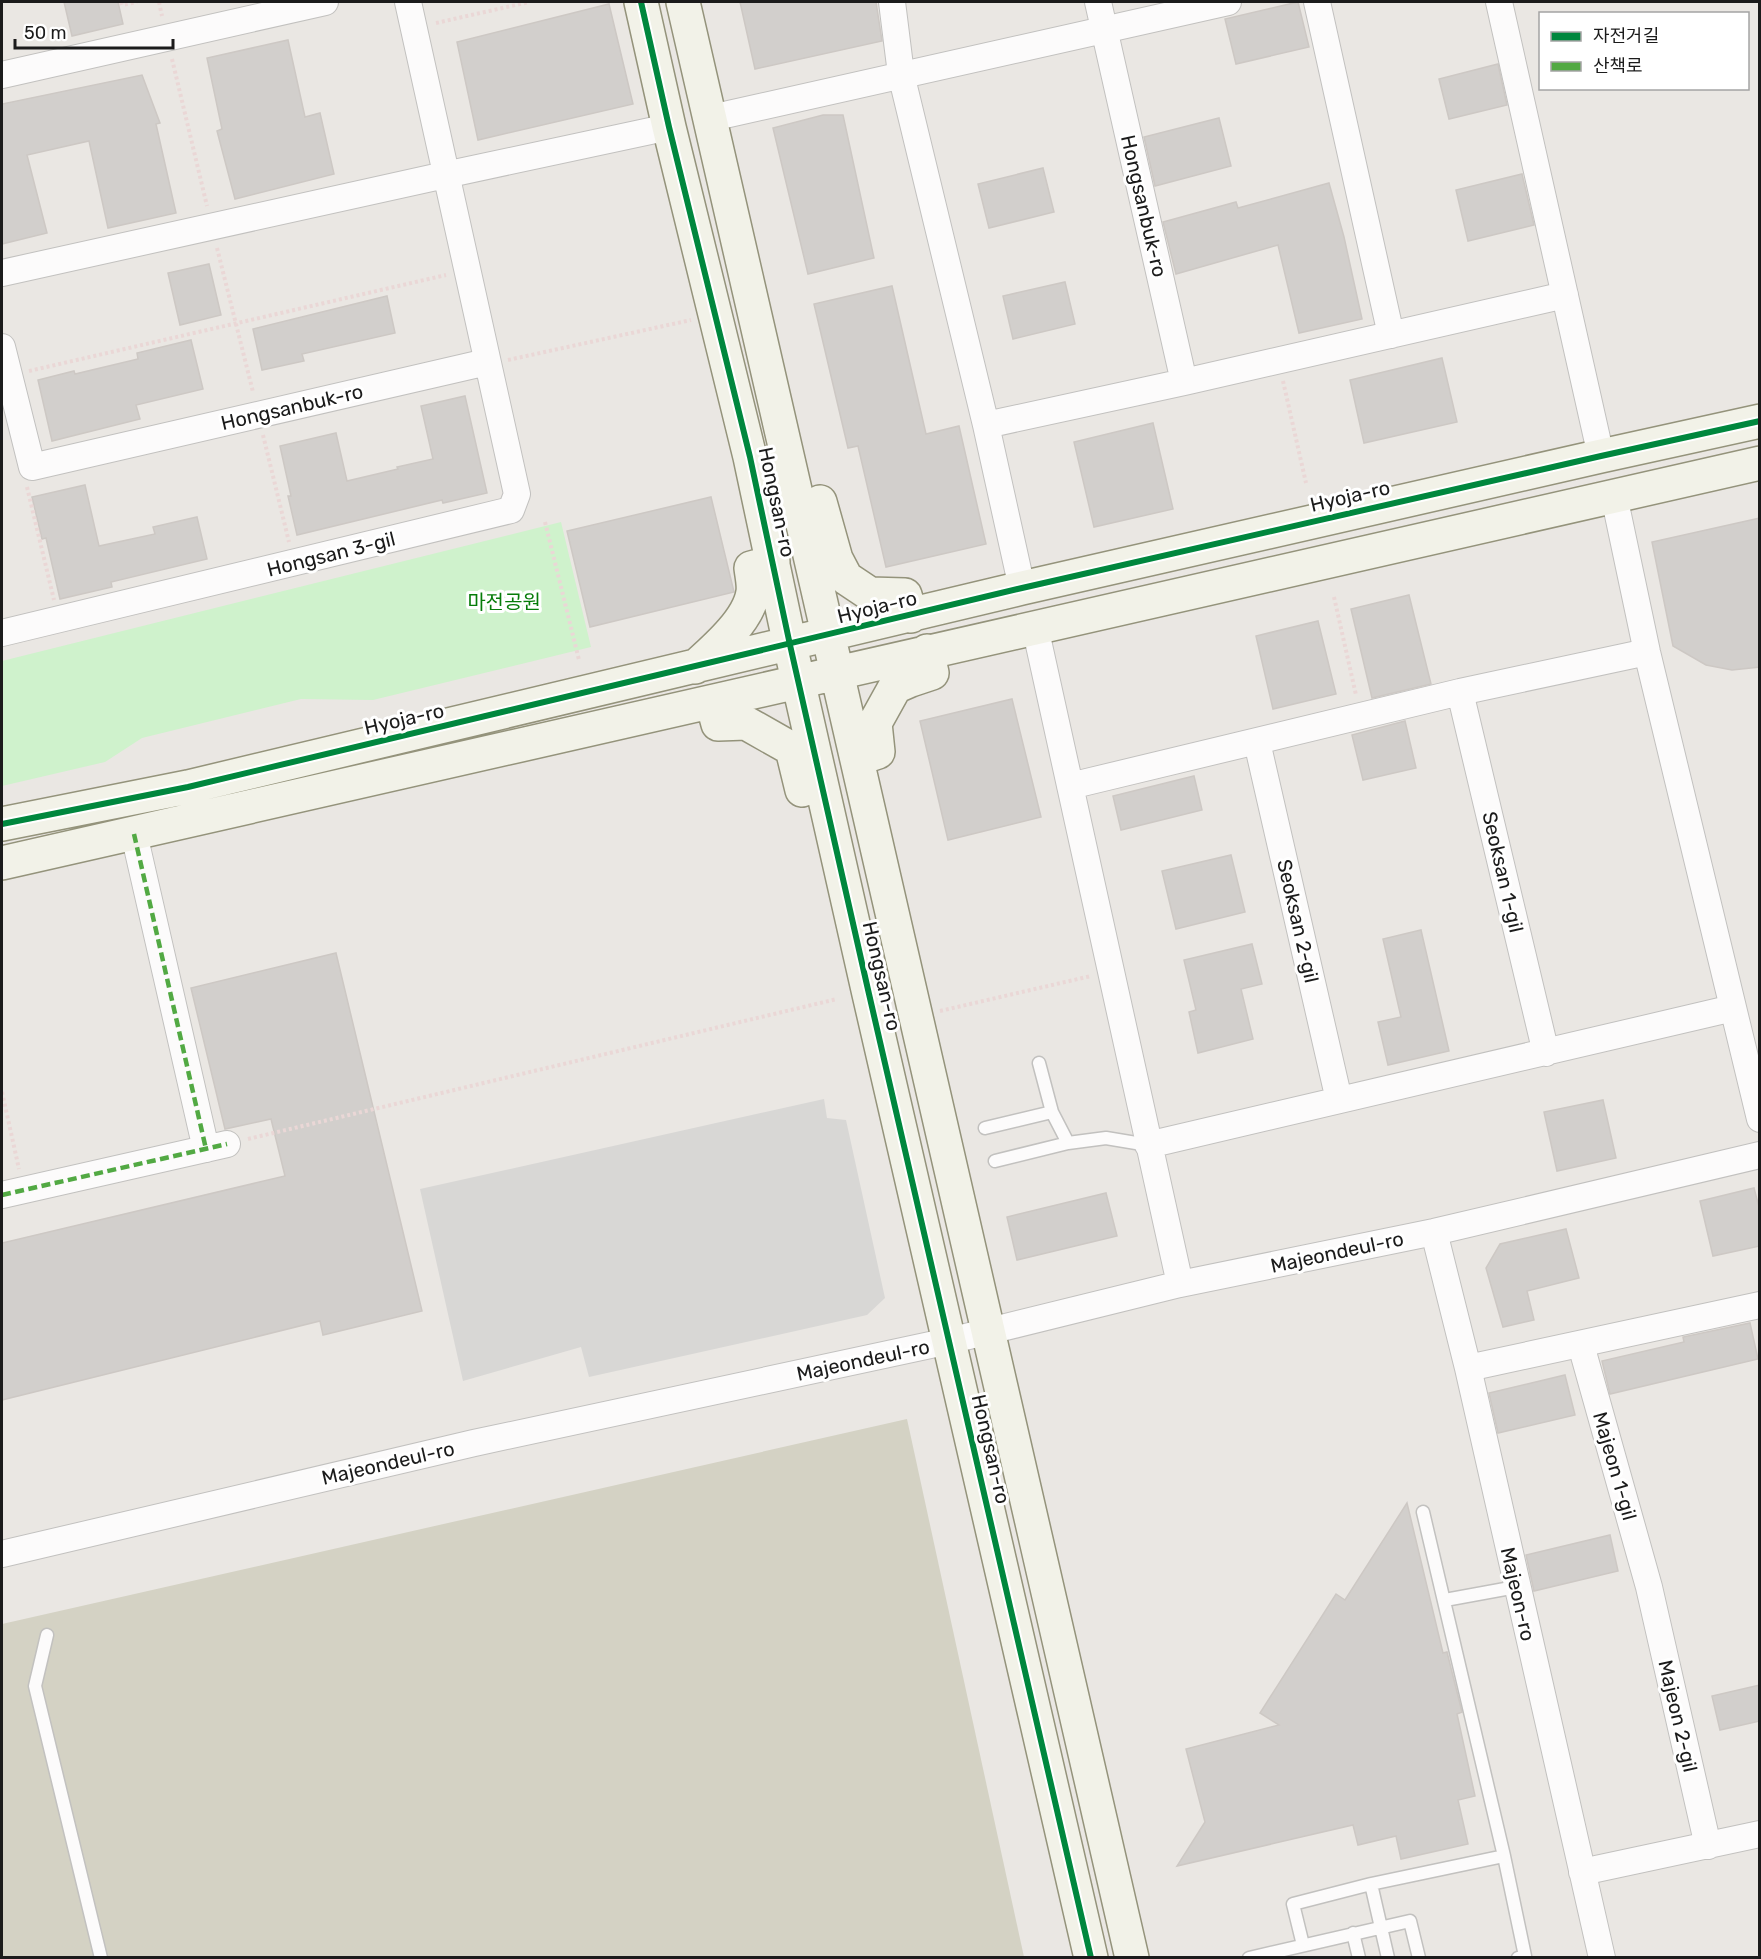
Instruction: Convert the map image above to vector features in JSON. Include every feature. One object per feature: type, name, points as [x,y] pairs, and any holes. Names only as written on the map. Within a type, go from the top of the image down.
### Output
[{"type":"street","points":[[2,75],[325,2]]},
{"type":"street","points":[[408,2],[445,175],[469,270],[497,361]]},
{"type":"street","name":"Hongsan-ro","points":[[641,2],[669,127],[750,457],[868,994],[1091,1958]]},
{"type":"street","name":"Hongsan-ro","points":[[683,2],[1132,1958]]},
{"type":"street","points":[[892,2],[901,74],[986,425],[1022,588]]},
{"type":"street","name":"Hongsanbuk-ro","points":[[1098,2],[1184,382]]},
{"type":"street","points":[[711,118],[1228,2]]},
{"type":"street","points":[[1317,2],[1391,335]]},
{"type":"street","points":[[1499,2],[1601,456]]},
{"type":"street","points":[[2,273],[669,127]]},
{"type":"street","points":[[986,425],[1565,295]]},
{"type":"street","name":"Hongsanbuk-ro","points":[[2,347],[32,467],[497,361]]},
{"type":"street","name":"Hongsan 3-gil","points":[[2,633],[511,510],[517,494],[497,361]]},
{"type":"street","name":"Hyoja-ro","points":[[2,824],[188,787],[1022,588],[1760,421]]},
{"type":"street","points":[[2,863],[1760,463]]},
{"type":"street","points":[[1614,496],[1647,652],[1760,1119]]},
{"type":"street","points":[[800,506],[820,500],[836,559],[846,578],[870,594],[905,595],[910,616]]},
{"type":"street","points":[[695,667],[723,641],[742,618],[753,593],[752,568],[772,562]]},
{"type":"street","points":[[1035,627],[1180,1284]]},
{"type":"street","points":[[857,759],[878,752],[875,723],[895,687],[932,673],[927,651]]},
{"type":"street","points":[[1070,786],[1257,742],[1359,707],[1460,692],[1647,652]]},
{"type":"street","name":"Seoksan 1-gil","points":[[1460,692],[1546,1053]]},
{"type":"street","points":[[712,702],[718,724],[746,723],[792,749],[808,814],[828,810]]},
{"type":"street","name":"Seoksan 2-gil","points":[[1257,742],[1338,1101]]},
{"type":"street","points":[[13,1192],[216,1147],[134,834]]},
{"type":"street","points":[[1148,1145],[1733,1008]]},
{"type":"street","name":"Majeondeul-ro","points":[[2,1554],[474,1443],[949,1341],[1180,1284],[1434,1232],[1760,1155]]},
{"type":"street","name":"Majeon-ro","points":[[1434,1232],[1468,1368],[1602,1958]]},
{"type":"street","points":[[1468,1368],[1760,1305]]},
{"type":"street","name":"Majeon 1-gil","points":[[1581,1345],[1649,1587]]},
{"type":"street","name":"Majeon 2-gil","points":[[1649,1587],[1708,1846]]},
{"type":"street","points":[[1582,1872],[1760,1834]]},
{"type":"lane","points":[[1039,1063],[1052,1112],[1068,1143]]},
{"type":"lane","points":[[985,1128],[1052,1112]]},
{"type":"lane","points":[[995,1161],[1068,1143],[1106,1138],[1148,1145]]},
{"type":"lane","points":[[1424,1512],[1526,1956],[1518,1958]]},
{"type":"lane","points":[[1445,1600],[1516,1587]]},
{"type":"lane","points":[[47,1635],[35,1686],[101,1958]]},
{"type":"lane","points":[[1296,1950],[1293,1904],[1371,1884],[1503,1856]]},
{"type":"lane","points":[[1371,1884],[1388,1958]]},
{"type":"lane","points":[[1250,1958],[1296,1950],[1353,1933],[1410,1921],[1419,1958]]},
{"type":"lane","points":[[1353,1933],[1359,1958]]},
{"type":"path","points":[[122,2],[122,5],[136,2]]},
{"type":"path","points":[[159,2],[163,22]]},
{"type":"path","points":[[431,24],[529,2]]},
{"type":"path","points":[[171,52],[208,213]]},
{"type":"path","points":[[216,244],[255,399]]},
{"type":"path","points":[[29,371],[453,274]]},
{"type":"path","points":[[497,361],[692,320]]},
{"type":"path","points":[[1281,374],[1306,483]]},
{"type":"path","points":[[262,429],[292,551]]},
{"type":"path","points":[[26,484],[55,606]]},
{"type":"path","points":[[545,522],[579,660]]},
{"type":"path","points":[[1334,597],[1359,707]]},
{"type":"path","points":[[940,1011],[1095,975]]},
{"type":"path","points":[[216,1147],[837,999]]},
{"type":"path","points":[[2,1092],[13,1192]]},
{"type":"shaded area","points":[[824,1099],[827,1118],[846,1120],[885,1298],[867,1315],[589,1377],[581,1347],[463,1381],[420,1189]]},
{"type":"shaded area","points":[[907,1419],[1024,1957],[2,1957],[2,1624]]},
{"type":"green space","name":"마전공원","points":[[561,522],[591,647],[373,700],[301,699],[142,738],[105,762],[2,786],[2,661]]},
{"type":"building","points":[[64,2],[118,2],[123,24],[72,36]]},
{"type":"building","points":[[740,2],[876,2],[882,41],[755,69]]},
{"type":"building","points":[[1298,2],[1309,47],[1236,64],[1225,19]]},
{"type":"building","points":[[609,4],[633,104],[478,140],[457,42]]},
{"type":"building","points":[[288,40],[305,117],[320,113],[334,174],[235,199],[217,131],[222,129],[207,58]]},
{"type":"building","points":[[1498,64],[1507,105],[1449,119],[1439,79]]},
{"type":"building","points":[[142,75],[160,123],[156,124],[176,213],[108,228],[89,141],[27,155],[47,233],[2,244],[2,104]]},
{"type":"building","points":[[823,115],[843,115],[874,258],[808,274],[773,128]]},
{"type":"building","points":[[1219,118],[1231,166],[1155,186],[1144,137]]},
{"type":"building","points":[[1043,168],[1054,212],[989,228],[978,184]]},
{"type":"building","points":[[1522,174],[1534,225],[1468,241],[1456,190]]},
{"type":"building","points":[[1329,183],[1344,237],[1362,319],[1299,333],[1278,245],[1176,274],[1163,222],[1236,202],[1238,208]]},
{"type":"building","points":[[209,264],[221,315],[180,325],[168,273]]},
{"type":"building","points":[[1065,282],[1075,324],[1013,339],[1003,296]]},
{"type":"building","points":[[892,286],[926,434],[959,426],[986,544],[886,567],[858,446],[848,448],[814,304]]},
{"type":"building","points":[[387,296],[395,333],[302,354],[304,361],[262,370],[253,329]]},
{"type":"building","points":[[191,340],[203,389],[136,405],[140,419],[52,441],[38,380],[138,359],[137,353]]},
{"type":"building","points":[[1442,358],[1457,422],[1364,443],[1350,380]]},
{"type":"building","points":[[465,396],[487,493],[443,503],[442,500],[297,535],[280,446],[336,433],[347,481],[398,469],[397,467],[433,459],[421,406]]},
{"type":"building","points":[[1153,423],[1173,509],[1094,527],[1074,442]]},
{"type":"building","points":[[85,485],[99,546],[155,534],[153,527],[197,517],[207,559],[111,582],[112,587],[60,599],[46,538],[42,539],[32,497]]},
{"type":"building","points":[[711,497],[734,592],[590,627],[567,531]]},
{"type":"building","points":[[1760,518],[1760,667],[1732,670],[1706,665],[1673,646],[1652,542]]},
{"type":"building","points":[[1409,595],[1431,684],[1372,698],[1351,609]]},
{"type":"building","points":[[1318,621],[1336,694],[1273,709],[1256,636]]},
{"type":"building","points":[[1012,699],[1041,817],[948,840],[920,721]]},
{"type":"building","points":[[1405,721],[1416,768],[1363,780],[1352,735]]},
{"type":"building","points":[[1194,776],[1202,810],[1121,830],[1113,796]]},
{"type":"building","points":[[1231,855],[1245,912],[1176,929],[1162,871]]},
{"type":"building","points":[[1421,930],[1449,1051],[1388,1065],[1378,1022],[1401,1017],[1383,939]]},
{"type":"building","points":[[1252,944],[1262,984],[1241,989],[1253,1039],[1198,1053],[1189,1012],[1196,1010],[1184,960]]},
{"type":"building","points":[[336,953],[422,1311],[323,1335],[320,1321],[2,1400],[2,1243],[285,1176],[271,1119],[225,1129],[191,988]]},
{"type":"building","points":[[1603,1100],[1616,1158],[1557,1171],[1544,1112]]},
{"type":"building","points":[[1754,1188],[1760,1211],[1760,1246],[1713,1256],[1700,1201]]},
{"type":"building","points":[[1106,1193],[1117,1236],[1017,1260],[1007,1217]]},
{"type":"building","points":[[1566,1229],[1579,1278],[1527,1291],[1534,1320],[1503,1327],[1486,1268],[1500,1244]]},
{"type":"building","points":[[1750,1323],[1758,1359],[1610,1394],[1602,1361],[1684,1342],[1683,1337]]},
{"type":"building","points":[[1565,1375],[1575,1415],[1498,1433],[1489,1393]]},
{"type":"building","points":[[1407,1503],[1443,1653],[1447,1652],[1462,1712],[1457,1714],[1475,1796],[1458,1800],[1468,1844],[1401,1859],[1396,1836],[1358,1845],[1353,1825],[1177,1866],[1205,1822],[1186,1749],[1279,1725],[1260,1713],[1336,1594],[1345,1600]]},
{"type":"building","points":[[1610,1535],[1618,1571],[1534,1591],[1526,1555]]},
{"type":"building","points":[[1760,1685],[1760,1721],[1720,1730],[1712,1696]]},
{"type":"marked path","points":[[134,834],[206,1149]]},
{"type":"marked path","points":[[2,1195],[227,1144]]},
{"type":"cycle path","points":[[641,2],[669,127],[750,457],[869,994],[1091,1958]]},
{"type":"cycle path","points":[[2,824],[188,787],[1022,588],[1760,421]]}]
